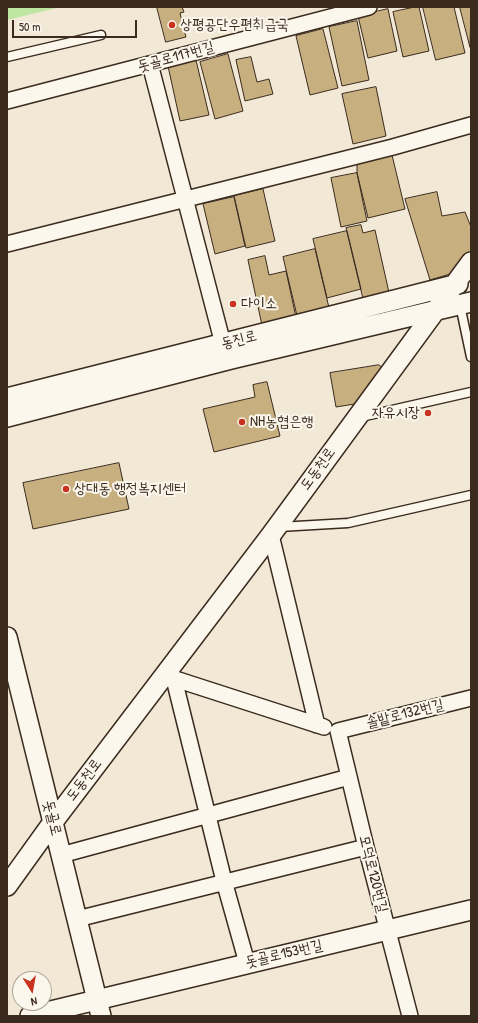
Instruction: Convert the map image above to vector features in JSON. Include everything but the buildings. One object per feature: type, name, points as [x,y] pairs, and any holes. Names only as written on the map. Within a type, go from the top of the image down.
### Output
[{"type":"street","name":"돗골로117번길","points":[[7,101],[369,7]]},
{"type":"street","points":[[150,64],[223,344]]},
{"type":"street","points":[[7,244],[471,126]]},
{"type":"street","name":"도동천로","points":[[7,886],[53,822],[169,677],[273,531],[436,311],[462,283],[471,262]]},
{"type":"street","name":"동진로","points":[[7,398],[462,283]]},
{"type":"street","name":"동진로","points":[[7,416],[231,359],[466,303]]},
{"type":"street","points":[[273,531],[317,724]]},
{"type":"street","name":"돗골로","points":[[7,637],[99,1008]]},
{"type":"street","points":[[169,677],[338,731]]},
{"type":"street","points":[[169,677],[208,814],[224,881],[247,963]]},
{"type":"street","name":"솔밭로132번길","points":[[338,731],[471,698]]},
{"type":"street","name":"모덕로120번길","points":[[338,731],[366,847],[410,1016]]},
{"type":"street","points":[[61,855],[349,777]]},
{"type":"street","points":[[77,918],[366,847]]},
{"type":"street","name":"돗골로153번길","points":[[99,1008],[247,963],[471,910]]},
{"type":"street","points":[[30,1016],[99,1008]]},
{"type":"lane","points":[[7,57],[101,34]]},
{"type":"lane","points":[[466,303],[471,357]]},
{"type":"lane","points":[[355,419],[471,392]]},
{"type":"lane","points":[[273,531],[348,523],[471,495]]},
{"type":"green space","points":[[7,7],[61,7],[7,20]]},
{"type":"place","name":"상평공단우편취급국","points":[[172,25]]},
{"type":"place","name":"다이소","points":[[233,304]]},
{"type":"place","name":"자유시장","points":[[428,413]]},
{"type":"place","name":"NH농협은행","points":[[242,422]]},
{"type":"place","name":"상대동 행정복지센터","points":[[66,489]]}]
